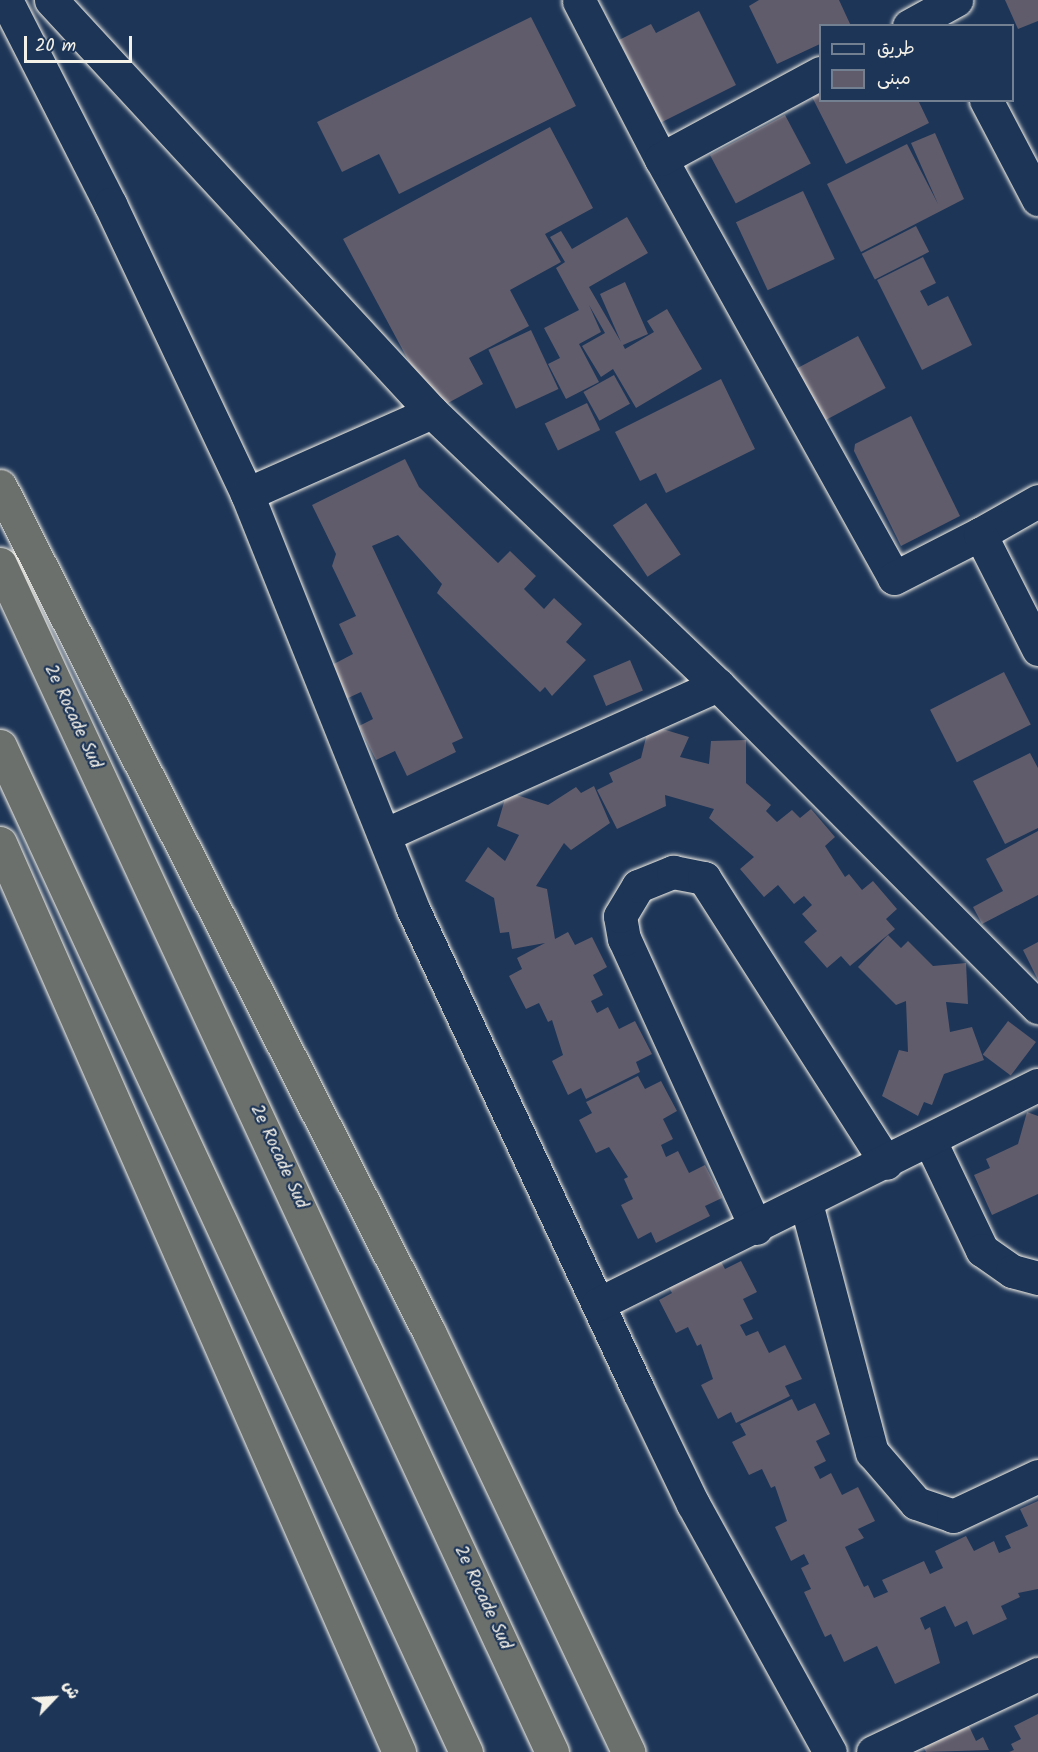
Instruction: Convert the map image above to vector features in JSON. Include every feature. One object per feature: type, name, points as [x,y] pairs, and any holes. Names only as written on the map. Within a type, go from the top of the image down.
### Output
[{"type":"highway","points":[[0,486],[424,1321],[628,1752]]},
{"type":"highway","name":"2e Rocade Sud","points":[[0,564],[552,1752]]},
{"type":"highway","points":[[0,746],[466,1752]]},
{"type":"highway","points":[[0,843],[399,1752]]},
{"type":"street","points":[[6,0],[110,204],[247,494],[412,907],[598,1304],[693,1504],[830,1752]]},
{"type":"street","points":[[51,0],[432,412],[718,685],[1038,1008]]},
{"type":"street","points":[[579,1],[661,159],[894,578],[1038,501]]},
{"type":"street","points":[[914,24],[946,12]]},
{"type":"street","points":[[661,159],[819,74]]},
{"type":"street","points":[[987,102],[1038,199]]},
{"type":"street","points":[[247,494],[432,412]]},
{"type":"street","points":[[980,534],[1038,650]]},
{"type":"street","points":[[384,835],[718,685]]},
{"type":"street","points":[[756,1228],[624,939],[620,916],[638,886],[673,872],[704,878],[886,1163]]},
{"type":"street","points":[[598,1304],[756,1228],[1038,1085]]},
{"type":"street","points":[[930,1141],[982,1250],[1012,1271],[1038,1278]]},
{"type":"street","points":[[806,1203],[872,1452],[915,1503],[953,1516],[1038,1476]]},
{"type":"street","points":[[873,1752],[1038,1674]]},
{"type":"building","points":[[759,0],[839,0],[850,24],[819,24],[819,44],[777,64],[749,6]]},
{"type":"building","points":[[1005,0],[1038,0],[1038,21],[1018,29]]},
{"type":"building","points":[[699,11],[736,85],[660,123],[619,40],[651,24],[656,33]]},
{"type":"building","points":[[531,17],[576,106],[399,194],[379,154],[342,172],[317,122]]},
{"type":"building","points":[[819,91],[819,102],[919,102],[929,123],[846,164],[811,95]]},
{"type":"building","points":[[785,115],[811,164],[736,203],[710,155]]},
{"type":"building","points":[[550,127],[593,208],[545,234],[561,262],[510,290],[529,326],[469,358],[483,384],[435,410],[343,239]]},
{"type":"building","points":[[935,133],[964,199],[861,252],[827,184],[907,144],[938,204],[911,143]]},
{"type":"building","points":[[803,191],[835,259],[768,290],[736,222]]},
{"type":"building","points":[[627,217],[648,253],[589,287],[621,342],[600,294],[625,282],[648,334],[623,345],[625,349],[654,332],[647,321],[667,309],[702,369],[636,408],[613,369],[601,377],[582,346],[605,333],[589,305],[601,332],[579,344],[599,382],[566,399],[548,364],[560,358],[544,328],[579,310],[556,268],[565,262],[550,237],[561,231],[572,249]]},
{"type":"building","points":[[916,226],[929,252],[875,280],[862,254]]},
{"type":"building","points":[[923,257],[936,283],[920,291],[928,306],[948,296],[972,345],[922,370],[877,280]]},
{"type":"building","points":[[531,330],[558,389],[516,409],[488,350]]},
{"type":"building","points":[[858,336],[886,388],[824,421],[796,369]]},
{"type":"building","points":[[614,375],[630,404],[599,421],[583,392]]},
{"type":"building","points":[[721,379],[755,449],[666,493],[656,473],[640,481],[615,432]]},
{"type":"building","points":[[587,403],[600,430],[558,451],[545,424]]},
{"type":"building","points":[[911,416],[960,516],[901,546],[854,451],[855,444]]},
{"type":"building","points":[[405,459],[419,487],[498,563],[510,551],[536,576],[524,589],[544,609],[554,598],[582,624],[566,642],[586,660],[552,696],[545,687],[540,692],[437,593],[442,584],[398,535],[372,546],[463,738],[452,743],[456,752],[407,776],[395,751],[376,760],[359,726],[373,719],[361,692],[346,699],[330,666],[353,654],[339,624],[356,616],[332,566],[336,554],[312,505]]},
{"type":"building","points":[[646,503],[681,554],[648,577],[613,525]]},
{"type":"building","points":[[630,660],[643,690],[606,706],[593,676]]},
{"type":"building","points":[[1004,672],[1031,725],[957,762],[930,710]]},
{"type":"building","points":[[649,725],[689,737],[680,757],[709,764],[711,741],[746,740],[746,783],[771,805],[766,811],[777,822],[792,810],[800,818],[811,809],[835,837],[825,846],[845,877],[849,874],[862,890],[873,881],[897,909],[886,919],[895,929],[850,966],[841,956],[827,968],[804,942],[817,931],[802,914],[812,905],[804,896],[794,904],[778,885],[764,897],[740,869],[754,857],[709,818],[714,809],[665,795],[666,806],[617,829],[597,790],[613,782],[609,773],[641,758]]},
{"type":"building","points":[[1030,753],[1038,768],[1038,828],[1005,844],[973,781]]},
{"type":"building","points":[[594,786],[610,823],[571,850],[564,843],[536,886],[547,889],[555,939],[568,932],[575,945],[592,937],[607,967],[593,975],[603,995],[591,1001],[597,1013],[608,1007],[619,1029],[635,1021],[652,1054],[636,1062],[640,1072],[586,1099],[581,1088],[568,1095],[552,1061],[563,1055],[552,1020],[548,1022],[539,1003],[526,1009],[509,976],[522,969],[517,958],[545,943],[512,949],[509,932],[500,933],[494,898],[465,881],[488,847],[505,861],[519,835],[497,826],[507,792],[548,805],[576,787],[581,793]]},
{"type":"building","points":[[1038,831],[1038,895],[982,924],[973,907],[1003,891],[986,859]]},
{"type":"building","points":[[888,935],[901,948],[908,941],[933,966],[966,963],[968,1004],[946,1002],[950,1032],[972,1027],[984,1060],[944,1074],[932,1105],[924,1102],[918,1116],[882,1096],[899,1050],[908,1052],[906,1001],[896,1005],[858,967]]},
{"type":"building","points":[[1038,942],[1038,980],[1023,950]]},
{"type":"building","points":[[1008,1021],[1036,1042],[1011,1076],[983,1055]]},
{"type":"building","points":[[638,1076],[645,1089],[661,1081],[677,1111],[663,1119],[673,1139],[661,1145],[666,1157],[678,1151],[689,1173],[705,1165],[722,1198],[705,1206],[710,1216],[656,1243],[651,1232],[638,1239],[621,1205],[633,1199],[624,1179],[628,1177],[609,1147],[596,1153],[579,1120],[592,1113],[586,1102]]},
{"type":"building","points":[[1027,1112],[1038,1116],[1038,1194],[992,1215],[974,1175],[990,1168],[986,1159],[1018,1144]]},
{"type":"building","points":[[718,1256],[725,1269],[741,1261],[757,1292],[743,1299],[753,1319],[740,1325],[746,1336],[758,1331],[769,1353],[785,1345],[802,1379],[785,1386],[790,1396],[736,1423],[731,1412],[718,1419],[701,1385],[713,1379],[701,1344],[697,1346],[688,1327],[676,1333],[659,1300],[672,1293],[666,1282]]},
{"type":"building","points":[[792,1399],[798,1411],[815,1403],[830,1434],[816,1441],[826,1461],[814,1467],[820,1479],[831,1473],[842,1495],[858,1487],[875,1521],[858,1529],[864,1538],[845,1547],[864,1587],[868,1585],[874,1598],[888,1592],[882,1580],[924,1561],[930,1574],[943,1568],[935,1551],[966,1536],[974,1551],[994,1541],[999,1553],[1011,1548],[1005,1536],[1028,1526],[1020,1509],[1038,1501],[1038,1589],[1018,1593],[1020,1597],[1001,1606],[1007,1619],[973,1635],[967,1621],[955,1627],[945,1606],[920,1618],[925,1630],[930,1627],[940,1663],[895,1684],[877,1646],[844,1662],[831,1634],[825,1637],[804,1592],[811,1589],[801,1568],[809,1564],[804,1554],[791,1561],[775,1527],[787,1521],[775,1486],[771,1488],[762,1469],[749,1475],[732,1442],[746,1435],[740,1424]]},
{"type":"building","points":[[1038,1714],[1038,1752],[1009,1752],[1014,1750],[1011,1744],[1021,1739],[1014,1726]]},
{"type":"building","points":[[967,1722],[976,1741],[983,1737],[989,1750],[926,1752],[922,1744]]}]
